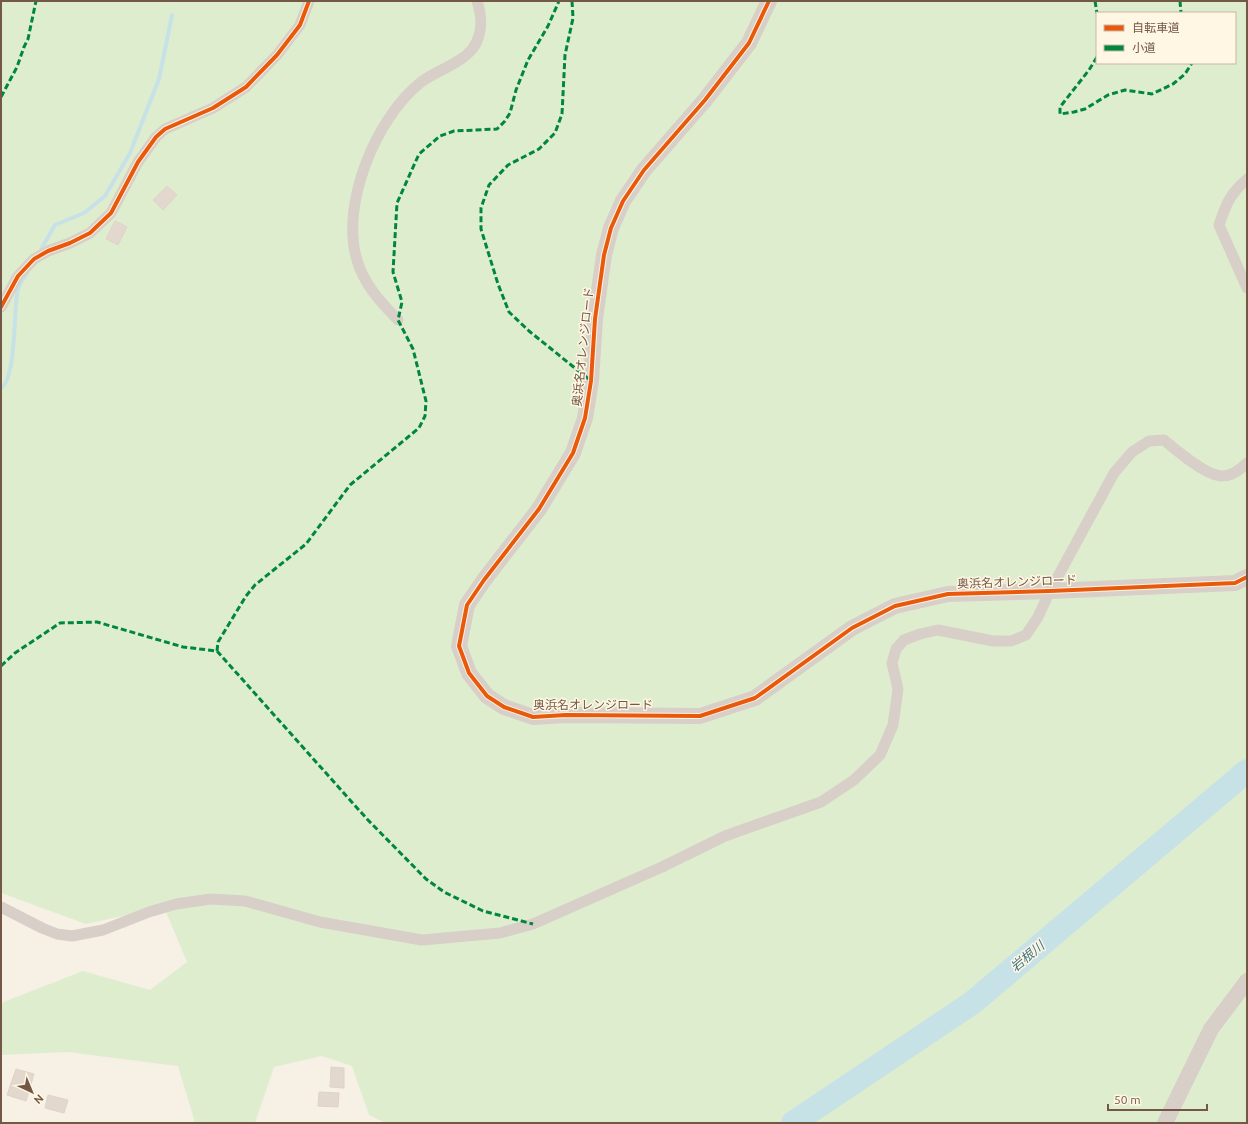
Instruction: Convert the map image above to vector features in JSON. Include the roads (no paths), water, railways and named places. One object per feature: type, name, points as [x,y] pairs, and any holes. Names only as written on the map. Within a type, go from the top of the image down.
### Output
[{"type":"street","points":[[1,308],[18,276],[34,259],[48,251],[70,243],[90,233],[111,213],[138,162],[156,137],[166,129],[213,108],[246,87],[277,55],[300,25],[309,1]]},
{"type":"street","points":[[398,320],[372,292],[357,262],[353,246],[353,217],[362,172],[385,124],[398,104],[420,82],[458,61],[473,48],[478,38],[481,22],[477,1]]},
{"type":"street","name":"奥浜名オレンジロード","points":[[769,1],[749,44],[704,100],[644,170],[623,201],[611,228],[604,255],[595,319],[591,381],[585,418],[573,453],[539,509],[484,580],[467,605],[459,646],[469,673],[488,696],[504,707],[533,717],[566,715],[700,716],[756,698],[852,628],[895,606],[948,594],[1050,591],[1235,582],[1247,576]]},
{"type":"street","points":[[1247,179],[1236,189],[1225,206],[1219,225],[1247,288]]},
{"type":"street","points":[[1,907],[42,928],[57,934],[72,936],[103,930],[149,912],[176,904],[211,899],[245,901],[320,922],[422,940],[500,933],[533,924],[655,870],[725,836],[758,823],[821,802],[854,780],[880,755],[893,725],[898,689],[892,663],[896,650],[904,640],[920,634],[938,630],[994,641],[1011,640],[1026,635],[1038,617],[1050,591],[1114,473],[1132,452],[1149,441],[1164,440],[1183,456],[1208,472],[1223,476],[1241,469],[1247,463]]},
{"type":"street","points":[[1165,1123],[1211,1029],[1247,981]]},
{"type":"waterway","points":[[39,253],[55,225],[84,213],[105,196],[130,153],[159,79],[172,15]]},
{"type":"waterway","points":[[1,388],[6,382],[10,371],[18,289],[27,273]]},
{"type":"waterway","name":"岩根川","points":[[793,1123],[972,1003],[1247,771]]}]
